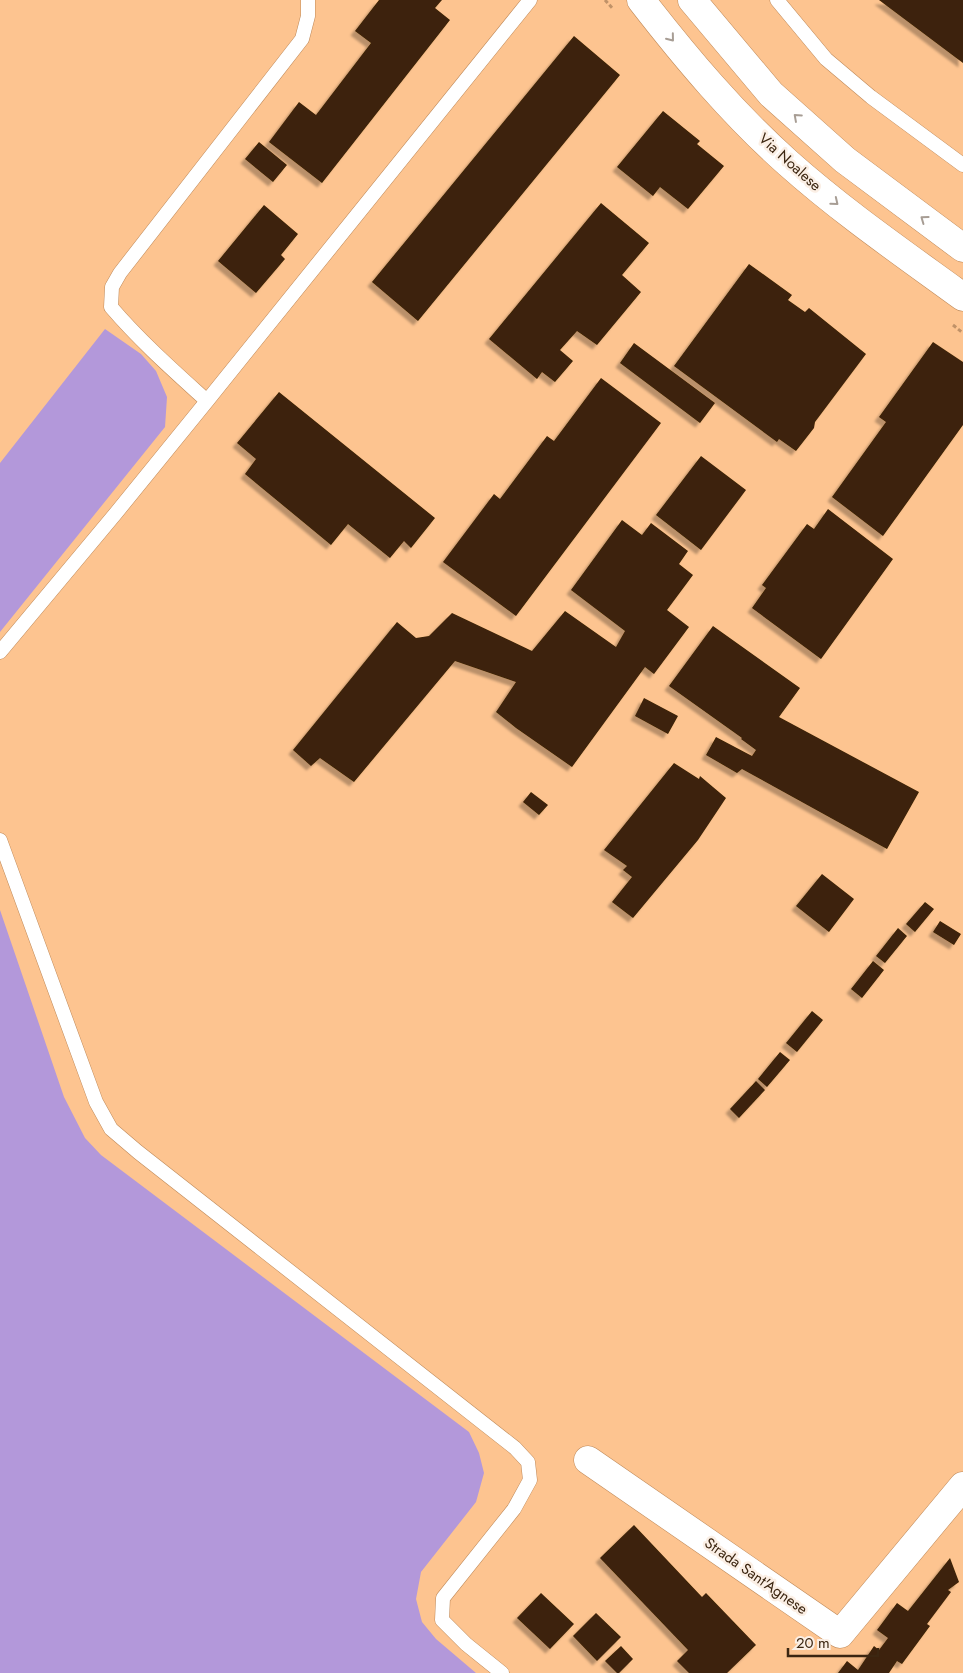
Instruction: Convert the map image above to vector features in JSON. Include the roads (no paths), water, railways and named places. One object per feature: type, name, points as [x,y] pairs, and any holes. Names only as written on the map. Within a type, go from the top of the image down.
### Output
[{"type":"main road","name":"Via Noalese","points":[[641,0],[713,88],[749,126],[789,163],[836,202],[963,298]]},
{"type":"main road","points":[[692,0],[771,94],[844,160],[963,248]]},
{"type":"main road","name":"Strada Sant'Agnese","points":[[588,1460],[840,1634],[963,1486]]},
{"type":"lane","points":[[207,401],[153,351],[112,308],[112,287],[120,273],[302,39],[308,16],[308,0]]},
{"type":"lane","points":[[0,652],[122,506],[530,0]]},
{"type":"lane","points":[[777,0],[826,59],[871,97],[963,165]]},
{"type":"lane","points":[[0,840],[96,1102],[112,1129],[138,1152],[516,1448],[528,1462],[530,1480],[514,1509],[443,1598],[442,1620],[466,1644],[502,1673]]}]
